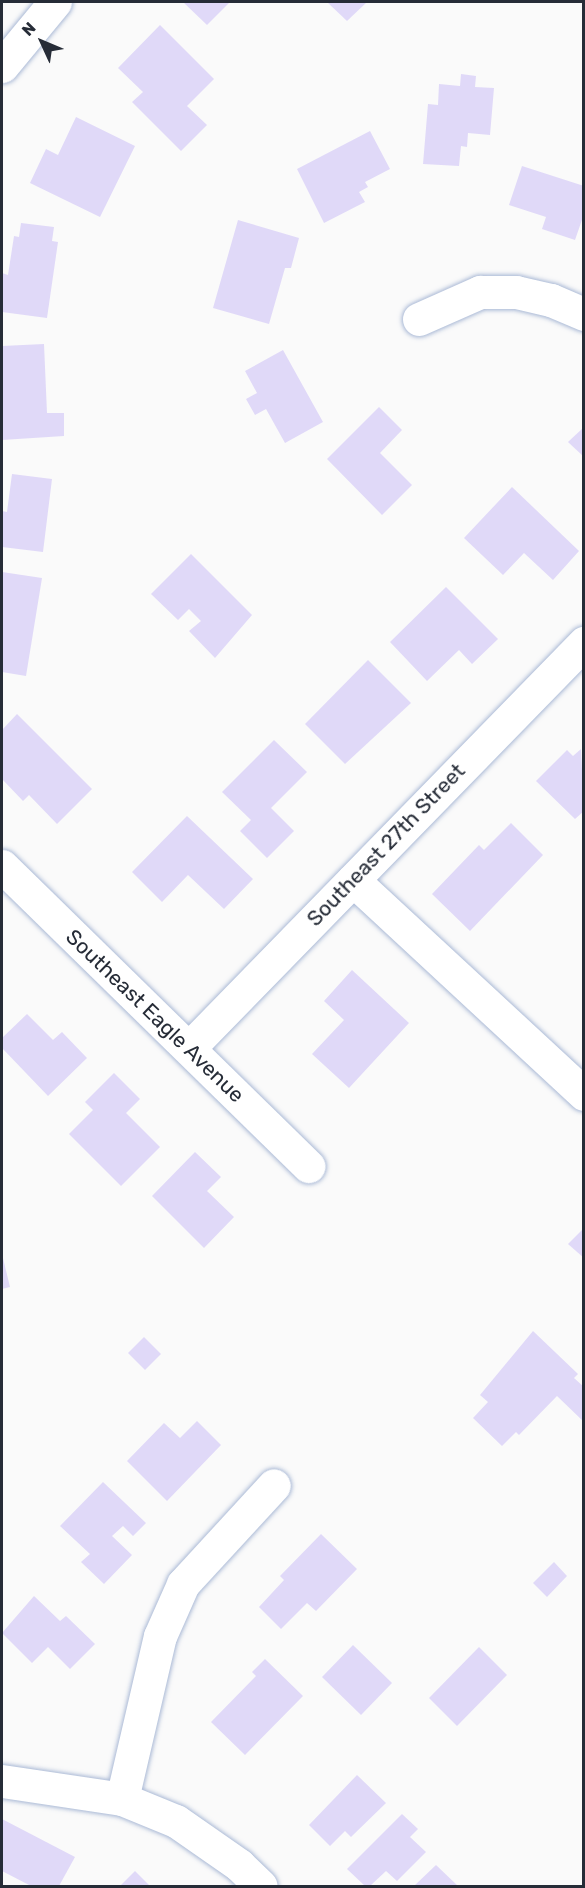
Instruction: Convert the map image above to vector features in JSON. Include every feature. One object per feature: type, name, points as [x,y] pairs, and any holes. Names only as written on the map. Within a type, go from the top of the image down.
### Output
[{"type":"street","points":[[2,66],[55,2]]},
{"type":"street","points":[[419,319],[480,292],[516,292],[551,300],[584,314]]},
{"type":"street","name":"Southeast 27th Street","points":[[189,1048],[584,643]]},
{"type":"street","name":"Southeast Eagle Avenue","points":[[2,866],[308,1166]]},
{"type":"street","points":[[352,880],[584,1094]]},
{"type":"street","points":[[122,1799],[160,1636],[183,1584],[274,1485]]},
{"type":"street","points":[[2,1781],[122,1799],[176,1821],[239,1866],[261,1887]]},
{"type":"building","points":[[183,2],[230,2],[207,25]]},
{"type":"building","points":[[327,2],[367,2],[347,21]]},
{"type":"building","points":[[160,25],[214,79],[187,106],[207,125],[181,151],[132,102],[143,92],[118,68]]},
{"type":"building","points":[[461,74],[476,76],[475,87],[494,88],[490,135],[468,133],[467,147],[461,146],[459,166],[423,164],[428,104],[438,105],[439,84],[460,86]]},
{"type":"building","points":[[76,117],[135,146],[100,217],[30,183],[46,149],[58,155]]},
{"type":"building","points":[[370,131],[390,169],[365,182],[368,187],[359,192],[365,202],[324,223],[297,169]]},
{"type":"building","points":[[522,166],[584,186],[584,214],[575,240],[542,229],[546,217],[509,205]]},
{"type":"building","points":[[238,220],[299,238],[291,268],[285,268],[269,324],[213,308]]},
{"type":"building","points":[[21,223],[54,227],[52,241],[58,242],[47,318],[2,312],[2,273],[8,275],[14,236],[19,237]]},
{"type":"building","points":[[44,344],[47,413],[64,413],[64,436],[2,440],[2,346]]},
{"type":"building","points":[[283,350],[323,422],[285,443],[266,409],[255,415],[246,399],[257,393],[245,371]]},
{"type":"building","points":[[379,407],[402,430],[380,453],[412,485],[382,515],[327,459]]},
{"type":"building","points":[[584,427],[584,457],[568,442]]},
{"type":"building","points":[[12,474],[52,479],[43,552],[2,547],[2,511],[7,512]]},
{"type":"building","points":[[512,487],[579,551],[553,580],[524,553],[503,575],[464,538]]},
{"type":"building","points":[[191,554],[252,615],[215,658],[189,631],[201,621],[189,609],[178,620],[151,594]]},
{"type":"building","points":[[2,572],[42,578],[26,676],[2,672]]},
{"type":"building","points":[[446,587],[498,639],[472,664],[459,650],[427,681],[390,642]]},
{"type":"building","points":[[368,660],[411,703],[345,764],[305,724]]},
{"type":"building","points":[[17,714],[92,789],[57,824],[29,795],[23,801],[2,779],[2,730]]},
{"type":"building","points":[[274,740],[307,772],[271,808],[294,831],[267,858],[240,831],[251,820],[222,792]]},
{"type":"building","points":[[581,749],[584,811],[575,819],[536,781],[567,750],[573,756]]},
{"type":"building","points":[[187,816],[253,879],[224,909],[188,875],[162,902],[132,872]]},
{"type":"building","points":[[511,823],[543,855],[470,931],[432,894],[479,845],[484,850]]},
{"type":"building","points":[[352,970],[409,1023],[349,1088],[312,1054],[344,1020],[324,1001]]},
{"type":"building","points":[[27,1014],[53,1040],[62,1032],[87,1058],[48,1096],[2,1048],[2,1038]]},
{"type":"building","points":[[114,1073],[140,1099],[126,1113],[160,1147],[121,1186],[69,1134],[93,1110],[85,1102]]},
{"type":"building","points":[[195,1152],[221,1177],[207,1191],[234,1217],[204,1248],[152,1196]]},
{"type":"building","points":[[584,1228],[584,1258],[568,1244]]},
{"type":"building","points":[[2,1254],[10,1287],[2,1289]]},
{"type":"building","points":[[533,1331],[578,1374],[574,1378],[584,1387],[584,1422],[557,1396],[519,1435],[516,1432],[502,1446],[473,1418],[488,1402],[480,1395]]},
{"type":"building","points":[[144,1337],[161,1354],[145,1370],[128,1353]]},
{"type":"building","points":[[197,1421],[221,1445],[167,1501],[127,1461],[164,1423],[180,1438]]},
{"type":"building","points":[[103,1482],[146,1523],[133,1536],[123,1526],[112,1536],[132,1555],[104,1584],[81,1562],[90,1554],[60,1526]]},
{"type":"building","points":[[321,1534],[357,1569],[316,1611],[307,1603],[281,1629],[259,1607],[284,1580],[280,1576]]},
{"type":"building","points":[[554,1562],[567,1576],[547,1597],[533,1583]]},
{"type":"building","points":[[34,1596],[60,1621],[66,1616],[95,1644],[70,1669],[48,1647],[32,1663],[2,1633]]},
{"type":"building","points":[[353,1645],[392,1683],[361,1715],[322,1677]]},
{"type":"building","points":[[479,1647],[507,1675],[457,1726],[429,1698]]},
{"type":"building","points":[[265,1659],[303,1696],[245,1755],[211,1722],[256,1676],[252,1672]]},
{"type":"building","points":[[357,1775],[386,1803],[351,1837],[345,1831],[330,1846],[309,1825]]},
{"type":"building","points":[[402,1814],[418,1829],[410,1837],[426,1852],[397,1881],[386,1871],[370,1886],[365,1886],[347,1869]]},
{"type":"building","points":[[2,1819],[75,1857],[59,1886],[31,1886],[2,1871]]},
{"type":"building","points":[[436,1865],[458,1886],[414,1886]]},
{"type":"building","points":[[135,1871],[150,1886],[120,1886]]}]
